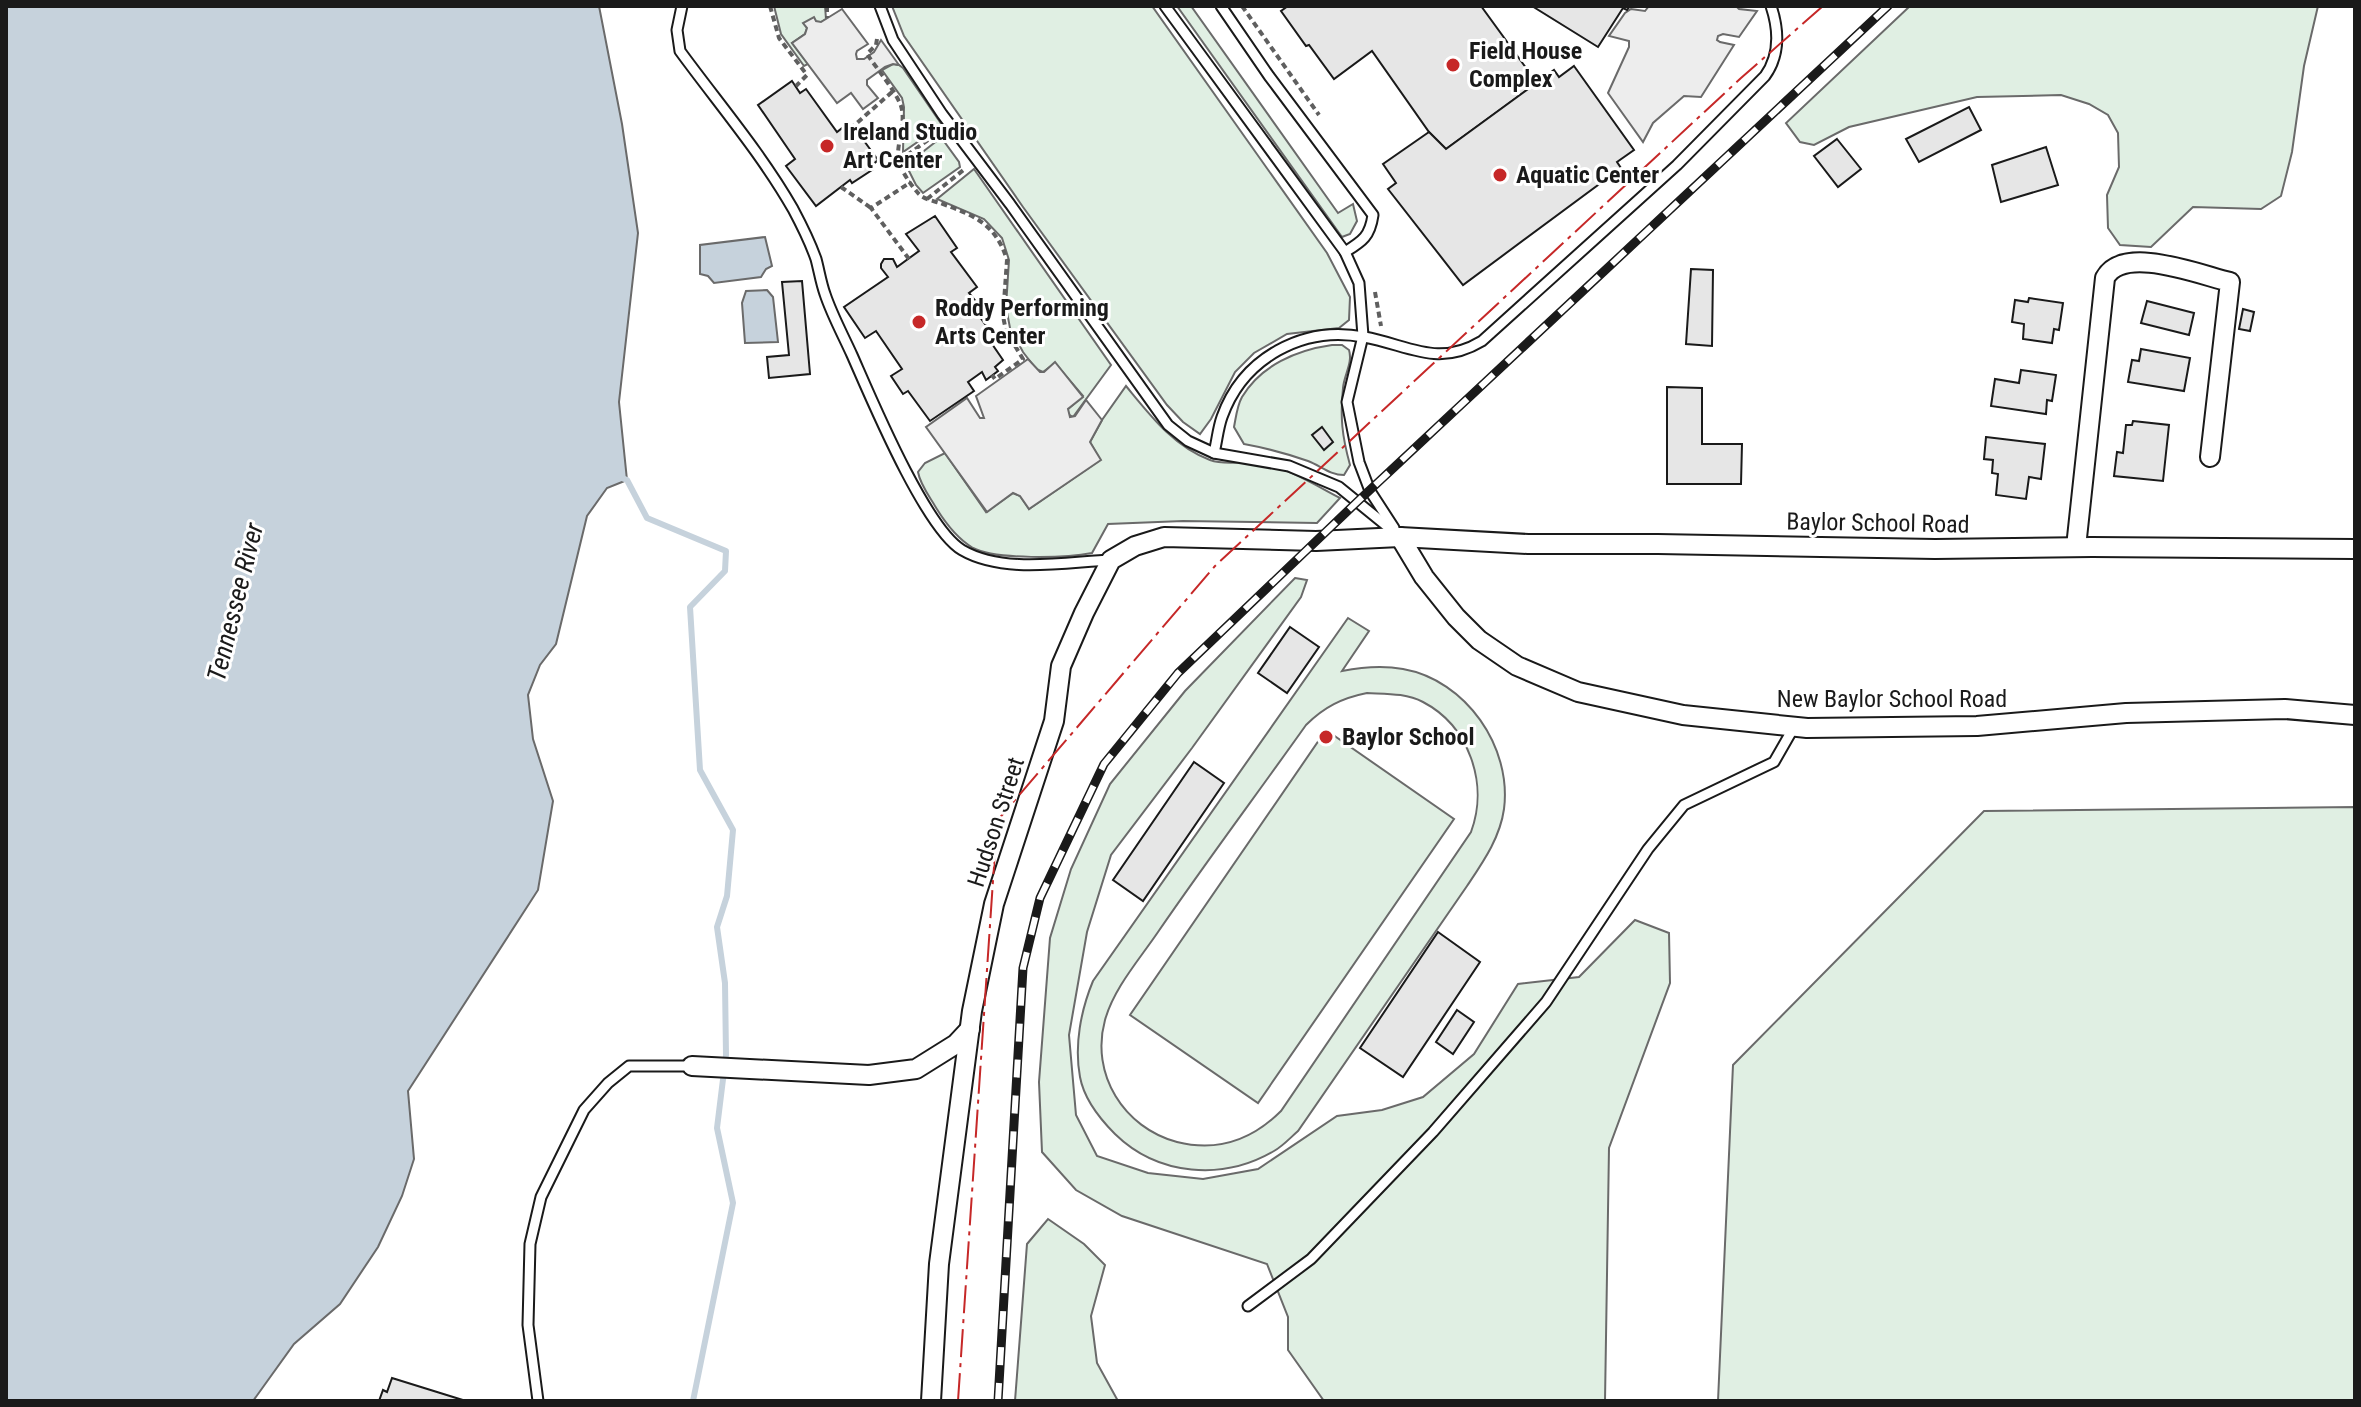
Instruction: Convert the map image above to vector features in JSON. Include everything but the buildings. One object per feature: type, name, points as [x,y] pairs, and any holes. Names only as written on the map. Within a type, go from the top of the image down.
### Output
[{"type":"street","points":[[2076,547],[2105,278],[2119,264],[2146,261],[2230,282],[2210,457]]},
{"type":"street","points":[[1111,560],[1135,546],[1164,537],[1316,541],[1400,537]]},
{"type":"street","name":"Baylor School Road","points":[[1400,537],[1528,544],[1935,549],[2355,549]]},
{"type":"street","name":"New Baylor School Road","points":[[1400,537],[1424,577],[1456,617],[1479,640],[1517,666],[1578,692],[1683,715],[1794,727],[1977,726],[2126,713],[2285,709],[2355,715]]},
{"type":"street","name":"Hudson Street","points":[[931,1401],[939,1264],[970,1029],[994,904],[1054,721],[1061,666],[1111,560]]},
{"type":"street","points":[[692,1066],[869,1075],[916,1069],[956,1044],[970,1029]]},
{"type":"lane","points":[[682,6],[677,30],[680,51],[793,209],[815,256],[825,295],[874,405],[927,511],[941,530],[960,549],[984,559],[1039,565],[1111,560]]},
{"type":"lane","points":[[880,6],[893,40],[942,114],[1168,425],[1188,441],[1214,453],[1289,466],[1339,487],[1400,537]]},
{"type":"lane","points":[[1165,6],[1345,252],[1359,283],[1363,336],[1347,402],[1359,462],[1370,491],[1400,537]]},
{"type":"lane","points":[[1221,6],[1373,215],[1371,230],[1360,243],[1345,252]]},
{"type":"lane","points":[[1214,453],[1221,418],[1235,391],[1253,369],[1283,346],[1305,338],[1363,336],[1412,351],[1431,353],[1465,351],[1482,341],[1677,165],[1765,76],[1774,64],[1777,50],[1775,16],[1771,6]]},
{"type":"lane","points":[[1248,1306],[1311,1259],[1433,1132],[1505,1050],[1546,1002],[1648,849],[1684,805],[1774,762],[1794,727]]},
{"type":"lane","points":[[538,1401],[528,1325],[530,1244],[541,1197],[584,1110],[608,1083],[629,1066],[692,1066]]},
{"type":"path","points":[[770,6],[779,38],[807,75],[796,86]]},
{"type":"path","points":[[827,6],[827,18]]},
{"type":"path","points":[[875,31],[877,42],[867,54],[900,105],[903,119],[899,161],[911,182],[920,196],[982,221],[1005,252],[1003,316],[1006,331],[1023,359],[995,379],[992,375]]},
{"type":"path","points":[[850,129],[892,92]]},
{"type":"path","points":[[899,161],[941,131]]},
{"type":"path","points":[[927,199],[967,167]]},
{"type":"path","points":[[871,208],[911,182]]},
{"type":"path","points":[[841,187],[871,208],[909,259]]},
{"type":"green space","points":[[774,6],[825,6],[826,19],[804,24],[807,28],[805,34],[792,43],[808,64],[804,66],[781,34]]},
{"type":"green space","points":[[892,6],[1152,6],[1327,253],[1350,297],[1349,320],[1339,328],[1287,334],[1254,353],[1235,372],[1200,434],[1167,405],[1023,207],[904,36]]},
{"type":"green space","points":[[1177,6],[1191,6],[1338,213],[1353,204],[1357,221],[1350,234],[1342,237]]},
{"type":"green space","points":[[1910,6],[2318,6],[2281,196],[2261,209],[2193,207],[2151,247],[2120,245],[2108,228],[2107,195],[2119,167],[2118,133],[2108,115],[2089,104],[2061,95],[1977,97],[1849,127],[1814,145],[1800,142],[1786,123]]},
{"type":"green space","points":[[893,64],[903,68],[942,125],[903,152],[902,98],[882,70]]},
{"type":"green space","points":[[938,140],[943,140],[960,167],[923,193],[906,165]]},
{"type":"green space","points":[[974,169],[1111,365],[1073,417],[1068,414],[1068,409],[1083,396],[1055,363],[1043,372],[1036,369],[1010,328],[1006,307],[1009,260],[1002,238],[984,219],[937,199]]},
{"type":"green space","points":[[1342,345],[1350,355],[1342,398],[1342,426],[1350,465],[1344,475],[1293,456],[1244,444],[1234,427],[1240,400],[1250,386],[1270,368],[1293,355]]},
{"type":"green space","points":[[1126,386],[1163,429],[1197,454],[1216,462],[1270,465],[1340,498],[1317,523],[1183,521],[1108,524],[1092,553],[1066,556],[1031,557],[983,552],[962,540],[947,524],[918,472],[925,463],[945,453],[986,512],[1013,493],[1020,496],[1029,509],[1100,460],[1090,442]]},
{"type":"green space","points":[[1295,578],[1307,580],[1301,597],[1111,855],[1087,932],[1069,1035],[1076,1115],[1097,1156],[1148,1173],[1203,1179],[1258,1169],[1337,1116],[1382,1110],[1423,1097],[1474,1054],[1518,984],[1579,977],[1635,920],[1669,933],[1670,983],[1609,1148],[1605,1401],[1324,1401],[1288,1350],[1288,1317],[1267,1264],[1122,1216],[1076,1190],[1042,1152],[1039,1082],[1050,938],[1071,869],[1110,784],[1185,691]]},
{"type":"green space","points":[[1348,618],[1369,631],[1342,671],[1387,667],[1426,676],[1465,702],[1480,720],[1492,740],[1505,786],[1502,820],[1495,840],[1467,886],[1298,1131],[1277,1149],[1234,1167],[1192,1170],[1151,1159],[1115,1134],[1093,1108],[1080,1077],[1080,1028],[1093,981]],"holes":[[[1367,693],[1416,699],[1439,713],[1452,726],[1463,741],[1476,776],[1478,795],[1471,832],[1281,1111],[1246,1136],[1220,1144],[1192,1145],[1158,1135],[1141,1125],[1127,1111],[1107,1079],[1102,1060],[1102,1040],[1105,1020],[1114,997],[1306,725],[1327,708]]]},
{"type":"green space","points":[[1326,730],[1454,819],[1258,1103],[1130,1015]]},
{"type":"green space","points":[[2355,807],[2355,1401],[1718,1401],[1733,1065],[1984,811]]},
{"type":"green space","points":[[1048,1219],[1084,1244],[1105,1265],[1091,1316],[1097,1363],[1118,1401],[1015,1401],[1027,1244]]},
{"type":"shaded area","points":[[1649,6],[1736,6],[1757,11],[1739,37],[1718,36],[1720,42],[1734,45],[1701,97],[1684,96],[1653,123],[1643,142],[1608,93],[1629,47],[1629,41],[1609,36],[1625,13],[1631,9],[1645,11]]},
{"type":"shaded area","points":[[842,9],[868,44],[857,51],[857,59],[864,59],[874,52],[881,40],[899,65],[885,67],[867,80],[867,85],[878,98],[863,109],[851,93],[837,103],[792,43],[805,34],[807,28],[803,23],[814,17],[821,22]]},
{"type":"shaded area","points":[[1028,359],[1040,372],[1055,362],[1083,397],[1068,409],[1070,417],[1075,416],[1086,400],[1102,420],[1090,442],[1101,460],[1029,509],[1020,496],[1013,493],[987,512],[926,427],[967,398],[980,418],[984,418],[976,396]]},
{"type":"water","name":"Tennessee River","points":[[6,6],[599,6],[622,124],[638,233],[619,402],[627,480],[607,488],[587,516],[556,644],[540,665],[528,695],[533,739],[553,801],[538,890],[408,1091],[414,1159],[402,1196],[378,1247],[340,1304],[294,1344],[253,1401],[6,1401]]},
{"type":"water","points":[[765,237],[772,266],[761,277],[714,283],[708,276],[700,274],[700,245]]},
{"type":"water","points":[[767,290],[773,297],[778,342],[745,343],[742,303],[746,291]]},
{"type":"waterway","points":[[622,478],[627,480],[647,518],[726,551],[725,571],[690,607],[700,770],[733,830],[727,896],[717,927],[725,983],[726,1055],[717,1128],[733,1203],[693,1401]]},
{"type":"railway","points":[[998,1401],[1023,968],[1040,898],[1104,764],[1178,673],[1888,6]]},
{"type":"power","points":[[958,1401],[997,821],[1215,566],[1741,78],[1823,6]]},
{"type":"place","name":"Field House Complex","points":[[1453,65]]},
{"type":"place","name":"Ireland Studio Art Center","points":[[827,146]]},
{"type":"place","name":"Aquatic Center","points":[[1500,175]]},
{"type":"place","name":"Roddy Performing Arts Center","points":[[919,322]]},
{"type":"place","name":"Baylor School","points":[[1326,737]]}]
